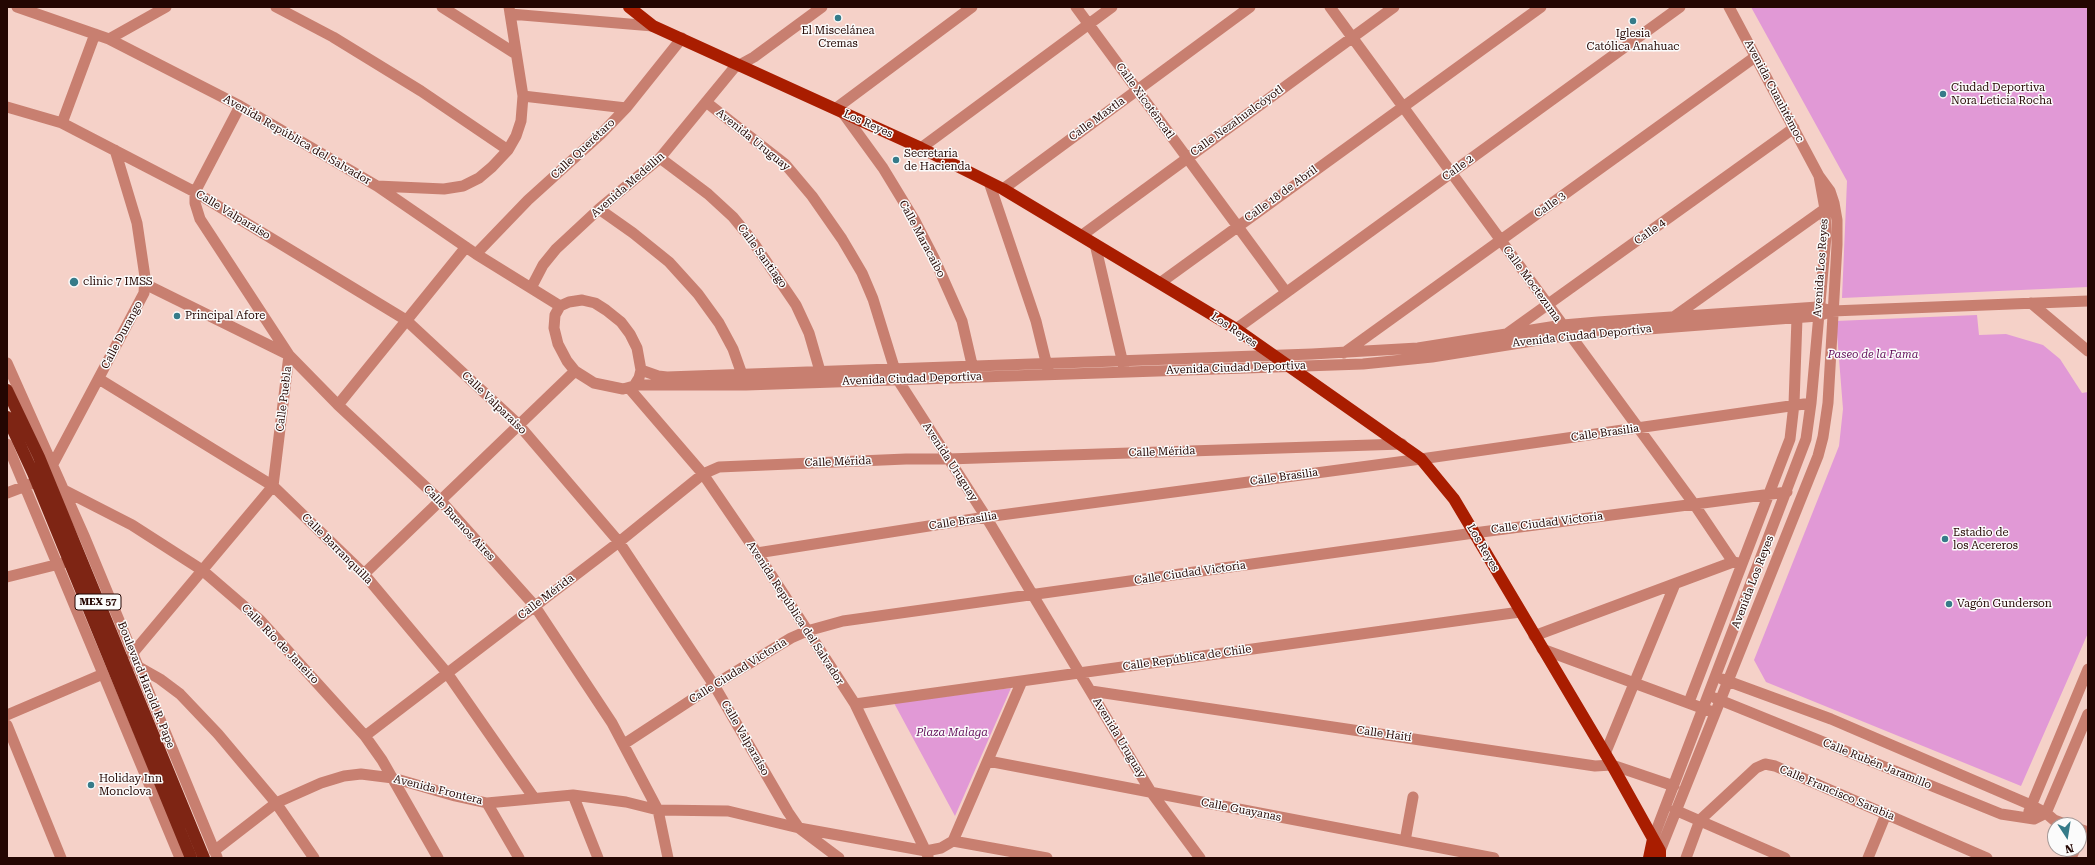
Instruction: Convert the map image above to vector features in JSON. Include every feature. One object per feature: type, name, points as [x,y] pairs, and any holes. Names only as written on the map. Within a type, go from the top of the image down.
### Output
[{"type":"highway","name":"Boulevard Harold R. Pape","points":[[7,390],[39,457],[180,817],[191,858]]},
{"type":"highway","name":"Boulevard Harold R. Pape","points":[[7,417],[33,473],[180,817],[204,858]]},
{"type":"main road","name":"Los Reyes","points":[[629,7],[653,26],[742,65],[921,148],[1003,189],[1236,329],[1287,367],[1402,444],[1421,459],[1454,499],[1612,765],[1653,839],[1660,855]]},
{"type":"main road","name":"Avenida Los Reyes","points":[[1649,858],[1653,839]]},
{"type":"street","name":"Avenida República del Salvador","points":[[17,7],[110,39],[240,106],[377,186],[476,254],[560,306]]},
{"type":"street","points":[[110,39],[166,7]]},
{"type":"street","points":[[276,7],[333,37],[421,91],[508,150]]},
{"type":"street","points":[[442,7],[516,54]]},
{"type":"street","name":"Avenida Medellin","points":[[531,288],[549,257],[599,209],[660,158],[734,68],[742,65],[822,7]]},
{"type":"street","points":[[839,111],[972,7]]},
{"type":"street","name":"Calle Xicoténcatl","points":[[1076,7],[1286,292]]},
{"type":"street","points":[[921,148],[1112,7]]},
{"type":"street","name":"Calle Maxtla","points":[[1003,189],[1250,7]]},
{"type":"street","name":"Calle Moctezuma","points":[[1330,7],[1737,562]]},
{"type":"street","name":"Calle Nezahualcóyotl","points":[[1081,236],[1186,157],[1394,7]]},
{"type":"street","name":"Calle 18 de Abril","points":[[1160,283],[1402,106],[1541,7]]},
{"type":"street","name":"Calle 2","points":[[1236,329],[1680,7]]},
{"type":"street","name":"Avenida Cuauhtémoc","points":[[1730,7],[1819,176]]},
{"type":"street","points":[[377,186],[444,189],[463,186],[479,178],[508,150],[516,136],[521,121],[523,96],[509,11],[653,26]]},
{"type":"street","points":[[62,123],[94,34]]},
{"type":"street","name":"Calle Querétaro","points":[[476,254],[528,200],[601,134],[626,108],[682,38]]},
{"type":"street","name":"Calle 3","points":[[1344,353],[1755,57]]},
{"type":"street","points":[[523,96],[626,108]]},
{"type":"street","name":"Avenida Uruguay","points":[[706,102],[785,164],[812,196],[842,239],[862,273],[881,323],[893,368],[898,380],[986,517],[1151,792],[1200,858]]},
{"type":"street","points":[[195,192],[240,106]]},
{"type":"street","name":"Calle Valparaíso","points":[[7,107],[62,123],[195,192],[406,320],[518,424],[619,542],[714,685],[799,828],[840,858]]},
{"type":"street","name":"Calle Maracaibo","points":[[839,111],[883,168],[914,219],[934,258],[962,321],[973,366],[974,377]]},
{"type":"street","name":"Calle 4","points":[[1507,335],[1794,128]]},
{"type":"street","name":"Calle Durango","points":[[53,464],[142,300],[145,284],[137,223],[115,150]]},
{"type":"street","name":"Calle Santiago","points":[[660,158],[708,194],[733,217],[751,239],[796,305],[809,333],[822,377]]},
{"type":"street","name":"Avenida Los Reyes","points":[[1660,855],[1675,810],[1729,681],[1823,437],[1828,403],[1832,311],[1837,245],[1837,220],[1829,206],[1819,176]]},
{"type":"street","points":[[989,182],[1036,321],[1047,369]]},
{"type":"street","name":"Calle Puebla","points":[[195,192],[195,203],[200,219],[289,355],[273,486]]},
{"type":"street","points":[[1674,317],[1829,206]]},
{"type":"street","name":"Avenida Los Reyes","points":[[1653,839],[1716,678],[1806,439],[1811,403],[1818,312],[1829,206]]},
{"type":"street","points":[[599,209],[633,233],[669,262],[698,294],[719,323],[733,349],[744,380]]},
{"type":"street","points":[[1095,244],[1125,372]]},
{"type":"street","points":[[338,405],[466,247]]},
{"type":"street","name":"Calle Buenos Aires","points":[[145,284],[289,355],[338,405],[441,501],[534,606],[624,744],[658,810],[668,858]]},
{"type":"street","points":[[582,300],[595,303],[606,310],[620,322],[630,334],[637,348],[641,370],[632,386],[623,389],[594,383],[575,371],[567,361],[558,344],[554,328],[555,315],[560,306],[569,302],[582,300]]},
{"type":"street","name":"Avenida Ciudad Deportiva","points":[[632,386],[822,377],[898,380],[974,377],[1123,360],[1344,353],[1418,348],[1563,325],[1674,317],[2088,301]]},
{"type":"street","points":[[2031,303],[2088,351]]},
{"type":"street","name":"Avenida Ciudad Deportiva","points":[[822,377],[893,368],[973,366],[1125,372],[1363,364],[1432,357],[1570,335],[1798,318],[1818,312]]},
{"type":"street","points":[[1689,702],[1737,562],[1770,494],[1790,439],[1794,404],[1798,318]]},
{"type":"street","points":[[7,363],[85,538],[216,855]]},
{"type":"street","name":"Avenida Ciudad Deportiva","points":[[641,370],[654,375],[667,377],[744,380]]},
{"type":"street","points":[[364,574],[441,501],[518,424],[575,371]]},
{"type":"street","name":"Calle Barranquilla","points":[[99,379],[273,486],[364,574],[447,673],[534,798]]},
{"type":"street","name":"Avenida República del Salvador","points":[[632,386],[703,474],[757,553],[855,704],[928,855]]},
{"type":"street","name":"Calle Brasilia","points":[[757,553],[986,517],[1421,459],[1794,404],[1811,403]]},
{"type":"street","points":[[7,444],[180,858]]},
{"type":"street","name":"Calle Mérida","points":[[365,736],[619,542],[703,474],[711,470],[728,466],[906,459],[948,459],[1402,444]]},
{"type":"street","name":"Calle Río de Janeiro","points":[[7,493],[36,482],[44,481],[132,525],[202,570],[260,620],[365,736],[393,778],[438,858]]},
{"type":"street","points":[[132,654],[273,486]]},
{"type":"street","name":"Calle Ciudad Victoria","points":[[624,744],[771,649],[807,631],[843,621],[1474,533],[1787,492]]},
{"type":"street","points":[[7,577],[57,566],[69,560],[78,553],[85,538]]},
{"type":"street","points":[[1534,636],[1737,562]]},
{"type":"street","points":[[1605,754],[1675,584]]},
{"type":"street","name":"Calle República de Chile","points":[[855,704],[1520,612]]},
{"type":"street","points":[[93,652],[96,637],[102,631],[110,629],[123,632]]},
{"type":"street","points":[[1542,649],[1716,713]]},
{"type":"street","points":[[137,666],[160,679],[180,694],[243,761],[276,803],[314,858]]},
{"type":"street","points":[[2026,819],[2030,805],[2088,669]]},
{"type":"street","name":"Calle Rubén Jaramillo","points":[[1700,673],[1729,681],[1831,719],[2030,805],[2051,817]]},
{"type":"street","points":[[7,715],[104,674]]},
{"type":"street","points":[[928,855],[953,840],[1022,681]]},
{"type":"street","name":"Calle Rubén Jaramillo","points":[[1694,689],[1708,696],[2001,814],[2034,819],[2046,813]]},
{"type":"street","name":"Calle Haití","points":[[1091,691],[1595,766],[1612,765],[1674,786]]},
{"type":"street","points":[[2046,813],[2088,714]]},
{"type":"street","points":[[7,725],[60,858]]},
{"type":"street","name":"Calle Guayanas","points":[[988,761],[1494,858]]},
{"type":"street","name":"Calle Francisco Sarabia","points":[[1700,820],[1756,768],[1765,764],[1775,766],[1987,858]]},
{"type":"street","name":"Avenida Frontera","points":[[216,855],[276,803],[321,783],[344,776],[361,774],[393,778],[455,796],[487,803],[504,803],[534,798],[573,795],[626,802],[658,810],[728,811],[799,828],[928,855]]},
{"type":"street","points":[[573,795],[598,858]]},
{"type":"street","points":[[1405,841],[1413,797]]},
{"type":"street","points":[[487,803],[519,858]]},
{"type":"street","points":[[1675,810],[1700,820],[1765,854],[1785,858]]},
{"type":"street","points":[[1868,858],[1886,814]]},
{"type":"street","points":[[1686,858],[1700,820]]},
{"type":"street","points":[[953,840],[1047,858]]},
{"type":"green space","name":"Ciudad Deportiva Nora Leticia Rocha","points":[[1751,7],[2088,7],[2088,287],[1842,298],[1847,181]]},
{"type":"green space","name":"Estadio de los Acereros","points":[[1977,315],[1979,335],[2006,334],[2043,345],[2060,359],[2082,393],[2088,392],[2088,633],[2021,786],[1766,682],[1754,660],[1839,446],[1843,409],[1836,321]]},
{"type":"green space","name":"Plaza Malaga","points":[[1011,688],[955,816],[894,703]]},
{"type":"place","name":"El Miscelánea Cremas","points":[[838,18]]},
{"type":"place","name":"Iglesia Católica Anahuac","points":[[1633,21]]},
{"type":"place","name":"Ciudad Deportiva Nora Leticia Rocha","points":[[1943,94]]},
{"type":"place","name":"Secretaria de Hacienda","points":[[896,160]]},
{"type":"place","name":"clinic 7 IMSS","points":[[74,282]]},
{"type":"place","name":"Principal Afore","points":[[177,316]]},
{"type":"place","name":"Estadio de los Acereros","points":[[1945,539]]},
{"type":"place","name":"Vagón Gunderson","points":[[1949,604]]},
{"type":"place","name":"Holiday Inn Monclova","points":[[91,785]]},
{"type":"park label","name":"Paseo de la Fama","points":[[1873,355]]}]
